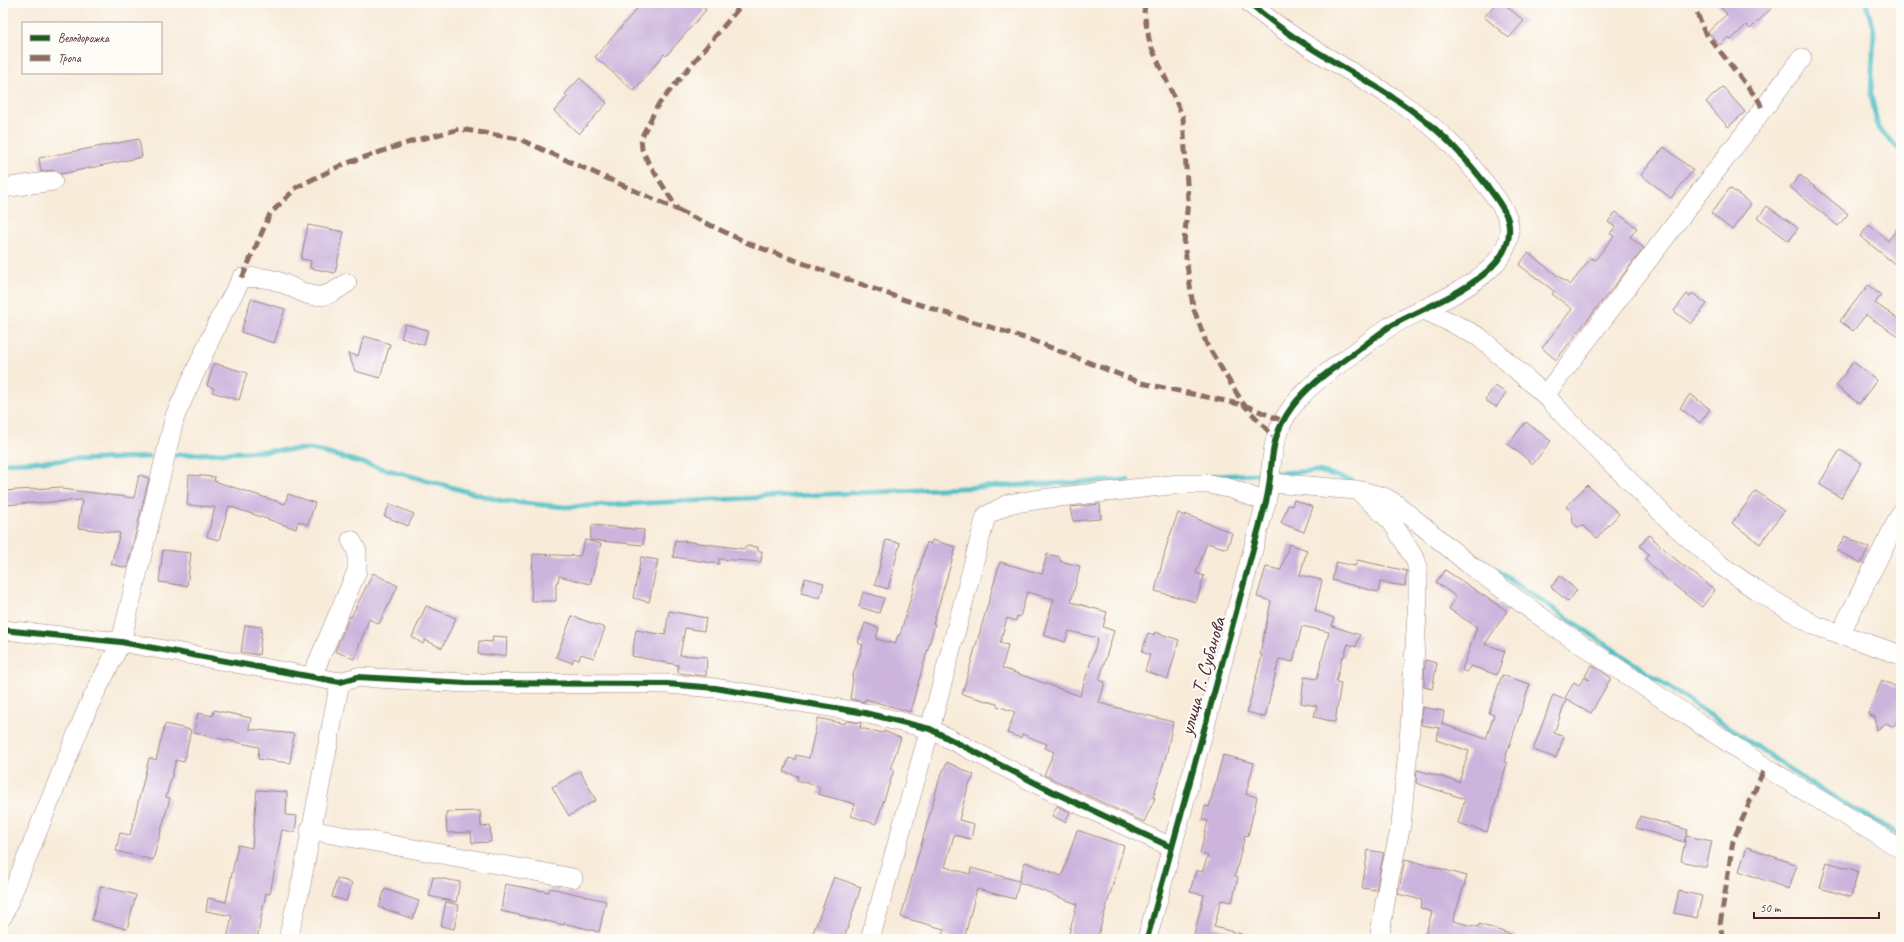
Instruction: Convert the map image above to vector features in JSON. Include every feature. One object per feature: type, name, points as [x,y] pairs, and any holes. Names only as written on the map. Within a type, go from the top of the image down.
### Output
[{"type":"street","name":"улица Т. Субанова","points":[[1147,939],[1266,502],[1270,480],[1272,450],[1282,421],[1304,392],[1318,379],[1389,328],[1477,280],[1500,259],[1508,242],[1508,221],[1498,198],[1443,136],[1420,117],[1384,93],[1289,35],[1250,3]]},
{"type":"street","points":[[1545,395],[1802,58]]},
{"type":"street","points":[[3,188],[53,181]]},
{"type":"street","points":[[3,916],[88,707],[121,642],[175,416],[219,320],[242,278],[262,276],[281,282],[310,295],[319,296],[327,295],[347,283]]},
{"type":"street","points":[[1422,309],[1452,322],[1479,337],[1545,395],[1569,421],[1670,520],[1719,564],[1759,592],[1814,625],[1901,654]]},
{"type":"street","points":[[1270,480],[1357,490],[1384,498],[1396,504],[1471,566],[1555,627],[1765,768],[1901,849]]},
{"type":"street","points":[[870,939],[930,729],[986,516],[1008,504],[1041,498],[1179,484],[1218,486],[1232,489],[1266,502]]},
{"type":"street","points":[[1357,490],[1392,522],[1416,561],[1418,572],[1418,597],[1410,728],[1400,825],[1379,939]]},
{"type":"street","points":[[1840,634],[1901,513]]},
{"type":"street","points":[[312,676],[357,571],[357,551],[351,540]]},
{"type":"street","points":[[3,630],[121,642],[340,682],[358,677],[466,683],[675,685],[715,688],[865,713],[930,729],[1052,792],[1171,847]]},
{"type":"street","points":[[288,939],[301,884],[310,830],[340,682]]},
{"type":"street","points":[[310,830],[573,878]]},
{"type":"building","points":[[642,3],[710,3],[704,9],[706,10],[666,56],[664,54],[634,91],[595,57]]},
{"type":"building","points":[[1496,3],[1503,3],[1524,21],[1509,38],[1484,17]]},
{"type":"building","points":[[1716,3],[1777,3],[1750,29],[1746,25],[1731,40],[1728,37],[1720,45],[1708,32],[1727,14]]},
{"type":"building","points":[[580,78],[607,103],[579,134],[554,111],[567,97],[565,94]]},
{"type":"building","points":[[1723,87],[1745,112],[1728,127],[1706,102]]},
{"type":"building","points":[[139,139],[142,157],[61,174],[52,170],[41,172],[39,158]]},
{"type":"building","points":[[1664,147],[1693,170],[1671,198],[1641,175]]},
{"type":"building","points":[[1800,175],[1848,214],[1838,226],[1790,187]]},
{"type":"building","points":[[1730,188],[1751,204],[1732,230],[1711,213]]},
{"type":"building","points":[[1767,206],[1798,228],[1789,241],[1758,218]]},
{"type":"building","points":[[1616,212],[1637,228],[1630,237],[1644,248],[1556,360],[1542,348],[1572,309],[1552,294],[1554,291],[1519,265],[1528,253],[1570,285],[1591,258],[1595,260],[1614,236],[1610,234],[1615,227],[1608,222]]},
{"type":"building","points":[[1901,223],[1901,269],[1860,236],[1869,225],[1888,241]]},
{"type":"building","points":[[308,225],[344,232],[335,273],[310,268],[311,261],[301,259]]},
{"type":"building","points":[[1868,285],[1881,295],[1875,303],[1901,321],[1901,338],[1866,315],[1853,331],[1840,321]]},
{"type":"building","points":[[1692,293],[1707,304],[1691,324],[1674,311],[1687,294],[1690,297]]},
{"type":"building","points":[[251,299],[285,309],[274,343],[241,332]]},
{"type":"building","points":[[405,324],[428,330],[424,345],[401,338]]},
{"type":"building","points":[[364,336],[390,344],[380,378],[355,371],[348,353],[358,356]]},
{"type":"building","points":[[1853,362],[1877,380],[1859,404],[1836,386]]},
{"type":"building","points":[[214,363],[247,373],[239,400],[212,392],[214,388],[207,386]]},
{"type":"building","points":[[1495,386],[1506,393],[1496,407],[1485,400]]},
{"type":"building","points":[[1690,394],[1710,409],[1700,423],[1680,408]]},
{"type":"building","points":[[1526,422],[1551,441],[1533,464],[1508,444]]},
{"type":"building","points":[[1840,450],[1862,463],[1841,498],[1819,484]]},
{"type":"building","points":[[139,475],[149,478],[127,568],[111,564],[120,533],[78,528],[82,500],[3,505],[3,491],[62,487],[62,489],[134,498]]},
{"type":"building","points":[[189,475],[215,477],[214,481],[285,504],[288,494],[315,503],[308,525],[298,521],[296,529],[229,506],[219,540],[207,537],[215,507],[187,505]]},
{"type":"building","points":[[1587,485],[1619,514],[1597,538],[1584,526],[1577,527],[1573,523],[1572,512],[1566,507]]},
{"type":"building","points":[[1756,491],[1784,511],[1760,544],[1732,523]]},
{"type":"building","points":[[1294,500],[1313,507],[1304,532],[1281,523],[1288,505],[1292,506]]},
{"type":"building","points":[[390,504],[414,514],[408,526],[384,516]]},
{"type":"building","points":[[1100,504],[1101,519],[1073,521],[1070,507]]},
{"type":"building","points":[[1178,513],[1185,516],[1185,514],[1232,533],[1227,549],[1207,543],[1196,573],[1204,576],[1196,602],[1155,591],[1167,544]]},
{"type":"building","points":[[592,525],[644,530],[643,545],[590,540]]},
{"type":"building","points":[[1649,535],[1674,558],[1715,590],[1702,607],[1666,579],[1645,559],[1649,554],[1640,546]]},
{"type":"building","points":[[1845,536],[1869,548],[1861,563],[1837,550]]},
{"type":"building","points":[[585,540],[601,544],[590,584],[559,576],[558,582],[556,582],[556,601],[531,601],[533,554],[580,556]]},
{"type":"building","points":[[675,540],[745,549],[745,546],[758,547],[758,551],[762,551],[761,562],[719,559],[719,564],[673,557]]},
{"type":"building","points":[[886,540],[900,543],[888,589],[875,585]]},
{"type":"building","points":[[932,540],[956,547],[933,624],[935,624],[910,712],[865,699],[865,702],[850,699],[852,678],[863,645],[858,643],[865,623],[879,628],[876,639],[895,644],[898,635],[900,635],[927,542],[930,544]]},
{"type":"building","points":[[1289,544],[1307,550],[1300,575],[1322,580],[1315,611],[1334,618],[1332,626],[1360,635],[1356,647],[1348,644],[1344,657],[1342,657],[1336,682],[1341,683],[1335,722],[1314,717],[1317,706],[1301,703],[1304,677],[1317,679],[1329,632],[1302,626],[1293,662],[1279,659],[1265,717],[1247,712],[1262,655],[1260,654],[1271,601],[1257,597],[1266,567],[1281,570]]},
{"type":"building","points":[[163,550],[191,553],[187,586],[159,582]]},
{"type":"building","points":[[1047,554],[1060,557],[1060,561],[1080,566],[1071,602],[1107,612],[1103,627],[1114,631],[1099,680],[1105,682],[1099,703],[1173,722],[1167,752],[1153,798],[1155,798],[1144,822],[1044,775],[1054,752],[1045,748],[1047,744],[1022,734],[1021,738],[1007,733],[1015,712],[997,706],[997,704],[962,694],[1000,562],[1042,574]],"holes":[[[1027,592],[1054,599],[1043,635],[1065,642],[1069,631],[1098,638],[1080,696],[1002,668],[1008,645],[1000,643],[1007,618],[1016,621],[1017,616],[1020,617]]]},
{"type":"building","points":[[641,557],[658,560],[649,602],[633,598]]},
{"type":"building","points":[[1357,560],[1407,571],[1405,586],[1380,582],[1378,592],[1332,580],[1336,562],[1355,566]]},
{"type":"building","points":[[1445,570],[1507,611],[1485,644],[1505,651],[1497,675],[1471,666],[1466,672],[1462,670],[1477,627],[1449,609],[1456,597],[1436,582]]},
{"type":"building","points":[[373,573],[398,586],[379,624],[369,619],[354,659],[335,651],[350,616],[351,617]]},
{"type":"building","points":[[1560,576],[1577,590],[1568,602],[1551,587]]},
{"type":"building","points":[[805,578],[824,583],[820,598],[801,593]]},
{"type":"building","points":[[863,592],[884,598],[879,613],[859,607]]},
{"type":"building","points":[[426,606],[456,618],[442,648],[425,640],[423,644],[412,637]]},
{"type":"building","points":[[669,611],[706,618],[704,631],[685,628],[680,655],[707,657],[706,676],[678,673],[678,665],[632,656],[636,630],[665,635]]},
{"type":"building","points":[[572,616],[605,628],[594,658],[581,654],[579,660],[574,658],[572,663],[556,657]]},
{"type":"building","points":[[245,625],[262,627],[259,655],[241,652]]},
{"type":"building","points":[[1155,632],[1179,640],[1168,679],[1145,671],[1150,655],[1142,652],[1148,633],[1154,635]]},
{"type":"building","points":[[493,636],[507,637],[506,656],[478,654],[479,641],[492,642]]},
{"type":"building","points":[[1425,660],[1437,663],[1432,689],[1424,687]]},
{"type":"building","points":[[1592,665],[1611,678],[1591,713],[1565,698],[1574,682],[1579,685],[1584,678],[1590,680],[1585,676]]},
{"type":"building","points":[[1502,675],[1530,684],[1504,762],[1507,763],[1487,832],[1458,823],[1465,799],[1416,783],[1417,770],[1459,782],[1469,751],[1436,740],[1440,728],[1421,725],[1422,707],[1444,711],[1442,724],[1486,739],[1494,715],[1489,713]]},
{"type":"building","points":[[1882,680],[1901,689],[1901,711],[1894,727],[1886,723],[1877,730],[1875,717],[1868,714]]},
{"type":"building","points":[[1553,695],[1566,700],[1554,733],[1564,737],[1556,758],[1533,750]]},
{"type":"building","points":[[214,710],[251,718],[249,729],[294,734],[290,763],[258,759],[259,747],[194,733],[198,713],[213,716]]},
{"type":"building","points":[[818,718],[845,724],[846,721],[861,723],[860,728],[883,733],[884,731],[901,738],[890,769],[894,770],[876,824],[851,816],[855,804],[818,794],[820,787],[797,780],[798,776],[784,772],[789,758],[795,760],[796,755],[809,758]]},
{"type":"building","points":[[165,724],[191,730],[184,762],[176,760],[166,797],[170,798],[153,860],[116,851],[120,833],[130,835],[149,758],[156,760]]},
{"type":"building","points":[[1223,755],[1254,763],[1246,794],[1257,797],[1248,836],[1245,835],[1235,876],[1238,877],[1232,902],[1221,900],[1214,927],[1242,934],[1241,939],[1193,939],[1204,895],[1190,892],[1196,870],[1202,872],[1208,856],[1200,853],[1208,821],[1202,820],[1205,806],[1209,807]]},
{"type":"building","points":[[947,762],[974,775],[968,787],[959,820],[974,824],[971,839],[954,835],[945,867],[970,874],[971,868],[1019,881],[1025,862],[1062,876],[1077,830],[1124,846],[1097,939],[1077,939],[1068,937],[1077,904],[1019,882],[1015,899],[977,889],[964,939],[942,935],[944,929],[901,917],[940,777]]},
{"type":"building","points":[[580,771],[596,800],[569,816],[552,787]]},
{"type":"building","points":[[257,790],[287,792],[286,815],[297,816],[295,832],[282,830],[270,894],[266,893],[257,939],[227,939],[232,916],[206,911],[208,898],[226,902],[238,845],[252,848]]},
{"type":"building","points":[[1057,806],[1070,812],[1065,822],[1052,816]]},
{"type":"building","points":[[480,811],[481,827],[490,826],[491,842],[472,843],[471,832],[447,833],[446,812]]},
{"type":"building","points":[[1640,816],[1688,830],[1684,842],[1636,828]]},
{"type":"building","points":[[1686,836],[1712,841],[1706,867],[1681,861]]},
{"type":"building","points":[[1747,847],[1797,865],[1789,889],[1739,871]]},
{"type":"building","points":[[1368,850],[1384,853],[1376,890],[1362,888]]},
{"type":"building","points":[[1405,859],[1467,876],[1453,921],[1478,927],[1479,924],[1516,936],[1516,939],[1424,939],[1432,912],[1420,908],[1422,900],[1398,894]]},
{"type":"building","points":[[1827,862],[1858,871],[1851,897],[1820,888]]},
{"type":"building","points":[[433,877],[460,882],[456,902],[429,896]]},
{"type":"building","points":[[834,877],[861,887],[844,939],[829,939],[813,933]]},
{"type":"building","points":[[337,878],[352,883],[346,901],[332,897]]},
{"type":"building","points":[[505,884],[549,892],[550,888],[606,901],[599,932],[564,923],[564,925],[501,911]]},
{"type":"building","points":[[101,886],[136,895],[127,929],[92,920]]},
{"type":"building","points":[[385,889],[419,901],[413,919],[379,907]]},
{"type":"building","points":[[1679,891],[1702,896],[1697,918],[1674,913]]},
{"type":"building","points":[[446,902],[459,905],[454,929],[441,926]]},
{"type":"waterway","points":[[1866,3],[1874,31],[1871,94],[1878,128],[1901,151]]},
{"type":"waterway","points":[[175,455],[311,449],[502,501],[565,507],[1128,480]]},
{"type":"waterway","points":[[3,463],[149,457]]},
{"type":"waterway","points":[[1212,476],[1319,471],[1352,481]]},
{"type":"waterway","points":[[1461,546],[1810,783],[1901,836]]},
{"type":"marked path","points":[[242,278],[270,214],[297,187],[344,164],[413,141],[460,129],[519,139],[678,210],[648,162],[642,149],[641,138],[658,105],[743,3]]},
{"type":"marked path","points":[[1145,3],[1144,13],[1150,44],[1183,117],[1188,200],[1184,243],[1193,307],[1207,345],[1244,405],[1275,438]]},
{"type":"marked path","points":[[1697,13],[1704,31],[1759,101],[1763,111]]},
{"type":"marked path","points":[[678,210],[750,244],[902,299],[1034,341],[1141,383],[1244,405],[1283,421]]},
{"type":"marked path","points":[[1723,939],[1720,925],[1733,841],[1765,767]]},
{"type":"cycle path","points":[[1147,939],[1266,502],[1278,431],[1298,399],[1328,372],[1389,327],[1446,298],[1486,273],[1500,257],[1508,240],[1508,220],[1498,201],[1469,164],[1443,136],[1397,100],[1296,39],[1250,3]]},
{"type":"cycle path","points":[[3,630],[121,642],[340,682],[358,677],[466,683],[667,684],[715,688],[865,713],[930,729],[1053,792],[1171,847]]}]
